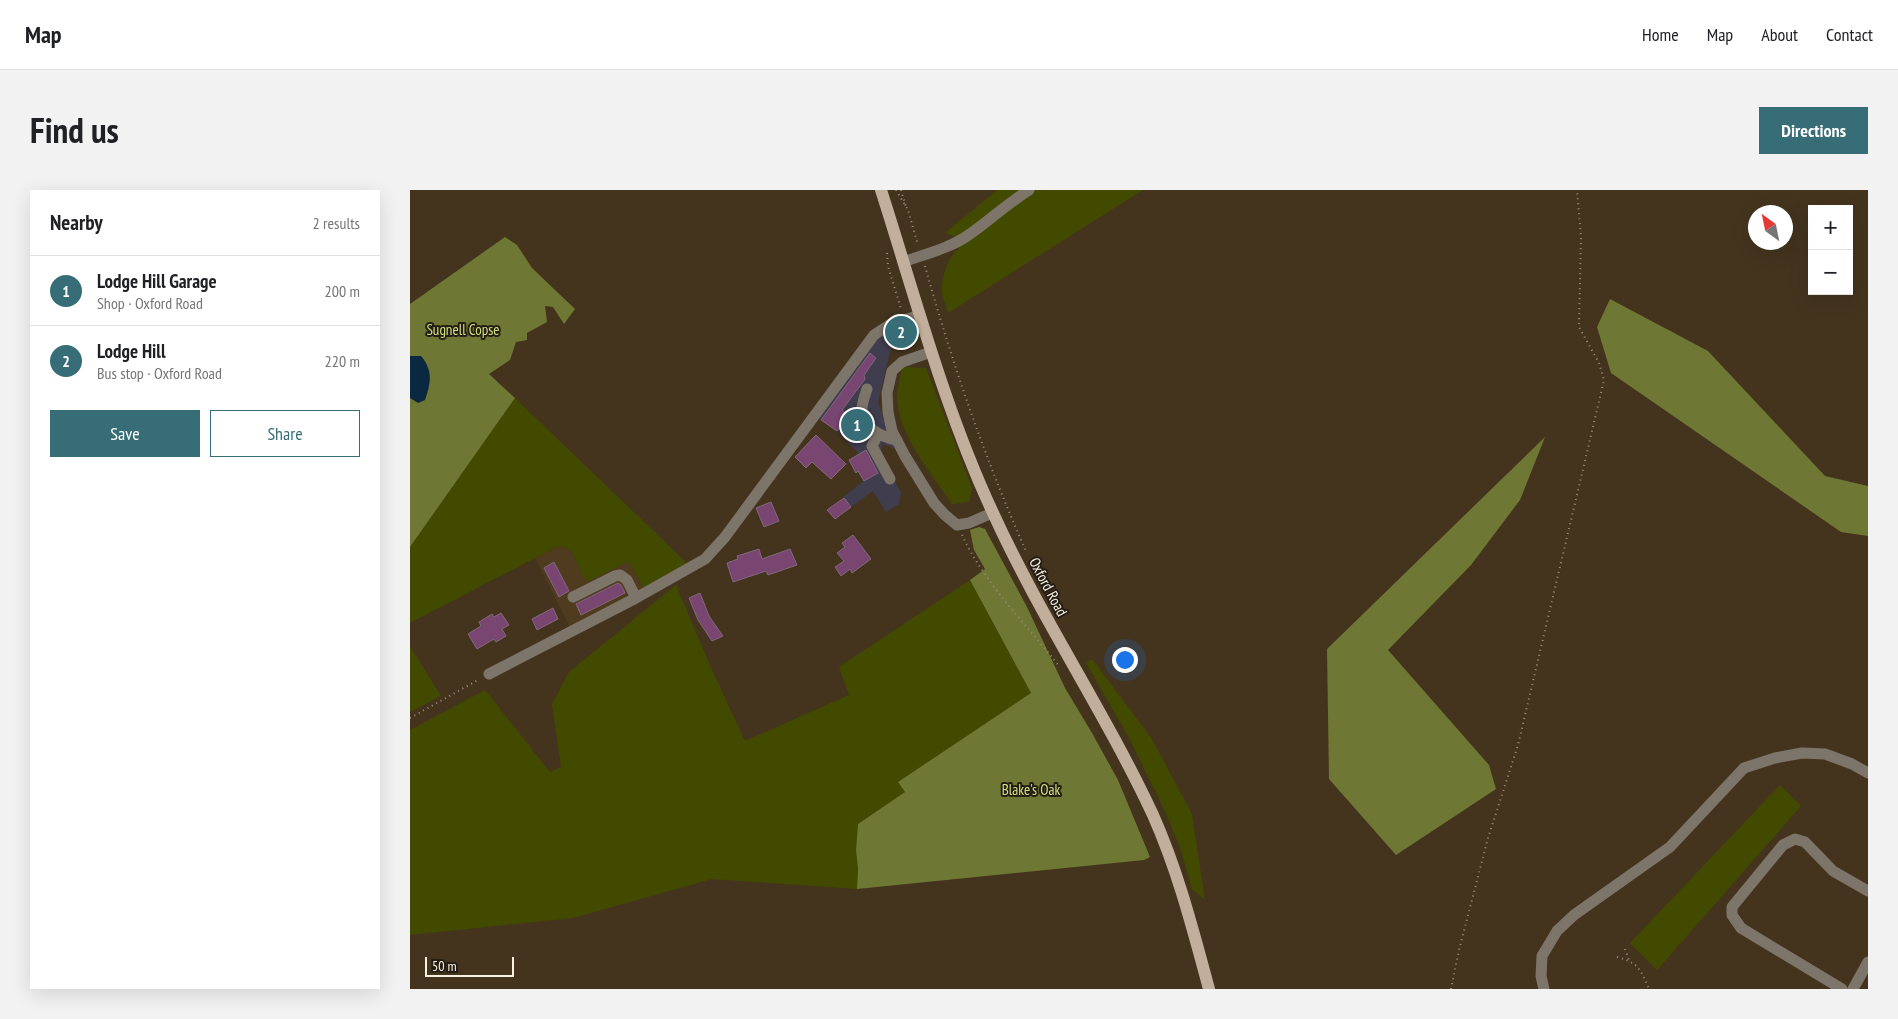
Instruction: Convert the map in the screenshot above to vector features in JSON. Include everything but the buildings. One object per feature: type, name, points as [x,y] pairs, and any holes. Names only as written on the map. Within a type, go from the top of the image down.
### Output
[{"type":"main road","name":"Oxford Road","points":[[882,190],[931,352],[973,468],[1022,574],[1116,742],[1154,817],[1182,891],[1209,989]]},
{"type":"street","points":[[903,262],[956,242],[970,234],[1010,202],[1029,190]]},
{"type":"street","points":[[489,674],[705,560],[725,537],[874,336],[903,314],[920,315]]},
{"type":"street","points":[[931,352],[902,362],[892,371],[887,393],[892,431],[934,503],[957,525],[969,523],[992,512]]},
{"type":"street","points":[[867,389],[862,408],[863,416],[871,429],[882,437],[897,440]]},
{"type":"street","points":[[878,434],[872,446],[890,479]]},
{"type":"street","points":[[573,598],[620,575],[627,580],[636,598]]},
{"type":"street","points":[[1544,989],[1541,976],[1542,956],[1556,931],[1574,915],[1670,847],[1744,768],[1802,752],[1825,754],[1852,764],[1868,773]]},
{"type":"street","points":[[1842,989],[1741,928],[1732,914],[1732,907],[1783,845],[1795,839],[1805,842],[1833,870],[1868,891]]},
{"type":"street","points":[[1853,989],[1867,965]]},
{"type":"path","points":[[896,190],[908,210]]},
{"type":"path","points":[[901,190],[946,343],[1006,506],[1029,558]]},
{"type":"path","points":[[1451,989],[1458,950],[1488,838],[1518,745],[1604,380],[1599,363],[1579,327],[1581,237],[1577,190]]},
{"type":"path","points":[[886,246],[888,266],[916,357]]},
{"type":"path","points":[[957,525],[970,554],[1063,671]]},
{"type":"path","points":[[410,718],[489,674]]},
{"type":"path","points":[[1625,949],[1629,960]]},
{"type":"path","points":[[1617,957],[1636,964],[1650,989]]},
{"type":"shaded area","points":[[888,331],[895,337],[878,402],[894,448],[882,444],[880,452],[901,493],[899,504],[886,512],[873,491],[851,507],[843,497],[864,481],[859,472],[856,473],[849,460],[859,454],[837,431],[817,417],[874,341]]},
{"type":"shaded area","points":[[558,546],[572,551],[584,579],[589,581],[629,561],[644,589],[570,627],[535,558]]},
{"type":"green space","points":[[997,190],[1143,190],[948,313],[942,292],[943,278],[949,261],[959,249],[953,236],[945,233]]},
{"type":"green space","name":"Sugnell Copse","points":[[505,237],[517,245],[532,268],[575,309],[564,324],[553,307],[545,306],[547,322],[527,333],[527,340],[516,342],[510,360],[489,374],[515,398],[410,547],[410,304]]},
{"type":"green space","points":[[1610,299],[1708,351],[1825,476],[1868,486],[1868,536],[1841,532],[1611,373],[1597,327]]},
{"type":"green space","points":[[902,367],[926,368],[972,488],[969,502],[952,504],[925,466],[908,437],[898,408],[897,394]]},
{"type":"green space","points":[[515,398],[689,565],[644,589],[629,561],[589,581],[584,579],[572,551],[558,546],[410,623],[410,547]]},
{"type":"green space","points":[[1545,437],[1520,500],[1471,565],[1388,650],[1489,765],[1496,789],[1396,855],[1329,779],[1327,649]]},
{"type":"green space","name":"Blake's Oak","points":[[979,527],[985,529],[1027,607],[1065,688],[1118,780],[1150,857],[1144,860],[857,889],[858,869],[856,850],[858,824],[905,792],[898,782],[1031,693],[970,580],[985,569],[974,550],[970,530]]},
{"type":"green space","points":[[970,580],[1031,693],[898,782],[905,792],[858,824],[856,850],[858,869],[857,889],[712,879],[573,918],[410,935],[410,730],[485,690],[550,772],[561,767],[552,704],[569,672],[676,585],[745,741],[849,695],[839,667]]},
{"type":"green space","points":[[410,646],[441,696],[410,712]]},
{"type":"green space","points":[[1092,659],[1152,739],[1192,814],[1205,900],[1192,889],[1181,850],[1165,811],[1128,736],[1086,663]]},
{"type":"green space","points":[[1780,785],[1801,806],[1657,970],[1630,943]]},
{"type":"water","points":[[410,356],[421,356],[428,366],[430,377],[425,400],[418,403],[410,398]]},
{"type":"place","name":"Lodge Hill","points":[[901,332]]},
{"type":"place","name":"Lodge Hill Garage","points":[[857,425]]}]
